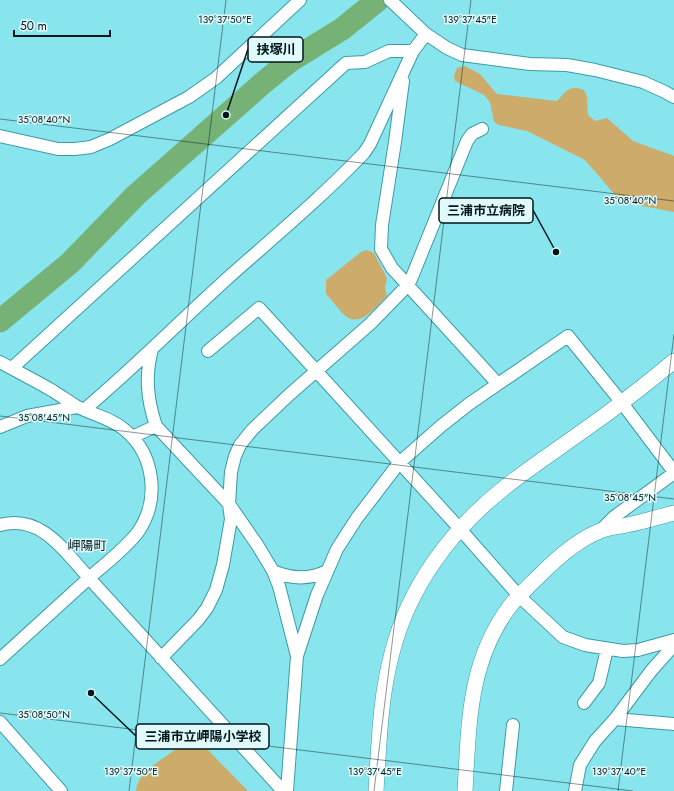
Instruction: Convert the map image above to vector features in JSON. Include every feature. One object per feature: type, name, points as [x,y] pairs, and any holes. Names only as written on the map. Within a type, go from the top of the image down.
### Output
[{"type":"street","points":[[0,136],[58,149],[75,149],[91,146],[110,139],[189,97],[210,82],[300,0]]},
{"type":"street","points":[[392,1],[426,34],[447,48],[462,55],[530,64],[567,65],[595,70],[643,82],[674,97]]},
{"type":"street","points":[[0,427],[27,416],[81,408],[152,349],[294,220],[364,153],[370,144],[413,51],[426,34]]},
{"type":"street","points":[[12,368],[346,63],[366,62],[389,51],[413,51]]},
{"type":"street","points":[[405,70],[382,225],[381,249],[392,268],[498,384]]},
{"type":"street","points":[[161,658],[198,620],[207,608],[216,590],[229,536],[231,519],[229,504],[231,472],[235,456],[240,445],[252,430],[278,405],[370,324],[408,285],[466,141],[472,134],[482,129]]},
{"type":"street","points":[[208,351],[259,308],[519,596],[563,637],[585,645],[623,651],[638,650],[674,640]]},
{"type":"street","points":[[287,791],[297,656],[317,595],[337,549],[357,518],[398,463],[468,404],[568,336],[622,403],[674,472],[614,517],[601,530],[576,545],[546,569],[519,596],[499,624],[480,663],[475,682],[470,711],[465,791]]},
{"type":"street","points":[[152,349],[147,374],[148,395],[150,410],[156,426],[229,504],[246,526],[273,570],[279,586],[297,656]]},
{"type":"street","points":[[376,791],[386,680],[392,652],[401,624],[418,588],[438,556],[460,529],[504,488],[622,403],[674,361]]},
{"type":"street","points":[[0,362],[81,408],[115,423],[126,430],[141,449],[150,468],[152,487],[149,508],[144,520],[137,532],[123,548],[0,659]]},
{"type":"street","points":[[132,437],[156,426]]},
{"type":"street","points":[[601,530],[674,513]]},
{"type":"street","points":[[0,525],[17,523],[41,529],[52,538],[283,791]]},
{"type":"street","points":[[273,570],[282,575],[301,578],[319,576],[327,571]]},
{"type":"street","points":[[575,791],[580,764],[595,741],[615,719],[651,671],[674,645]]},
{"type":"street","points":[[584,703],[599,682],[608,649]]},
{"type":"street","points":[[615,719],[674,724]]},
{"type":"street","points":[[0,722],[61,791]]},
{"type":"street","points":[[506,791],[512,725]]},
{"type":"shaded area","points":[[465,66],[480,74],[497,94],[557,101],[566,91],[571,88],[584,90],[587,97],[588,115],[595,121],[607,118],[633,141],[674,156],[674,212],[632,204],[616,196],[585,160],[527,131],[499,125],[494,122],[490,102],[484,95],[455,81],[454,76],[457,68]]},
{"type":"shaded area","points":[[367,250],[374,253],[387,278],[385,287],[387,296],[369,314],[358,319],[353,319],[344,315],[326,294],[326,280],[361,252]]},
{"type":"shaded area","points":[[176,749],[207,749],[248,791],[136,791],[137,784],[145,772]]},
{"type":"waterway","points":[[0,321],[70,263],[136,195],[264,82],[290,61],[342,29],[378,0]]},
{"type":"place","name":"挟塚川","points":[[226,115]]},
{"type":"place","name":"三浦市立病院","points":[[556,252]]},
{"type":"place","name":"三浦市立岬陽小学校","points":[[91,693]]},
{"type":"district","name":"岬陽町","points":[[87,545]]}]
